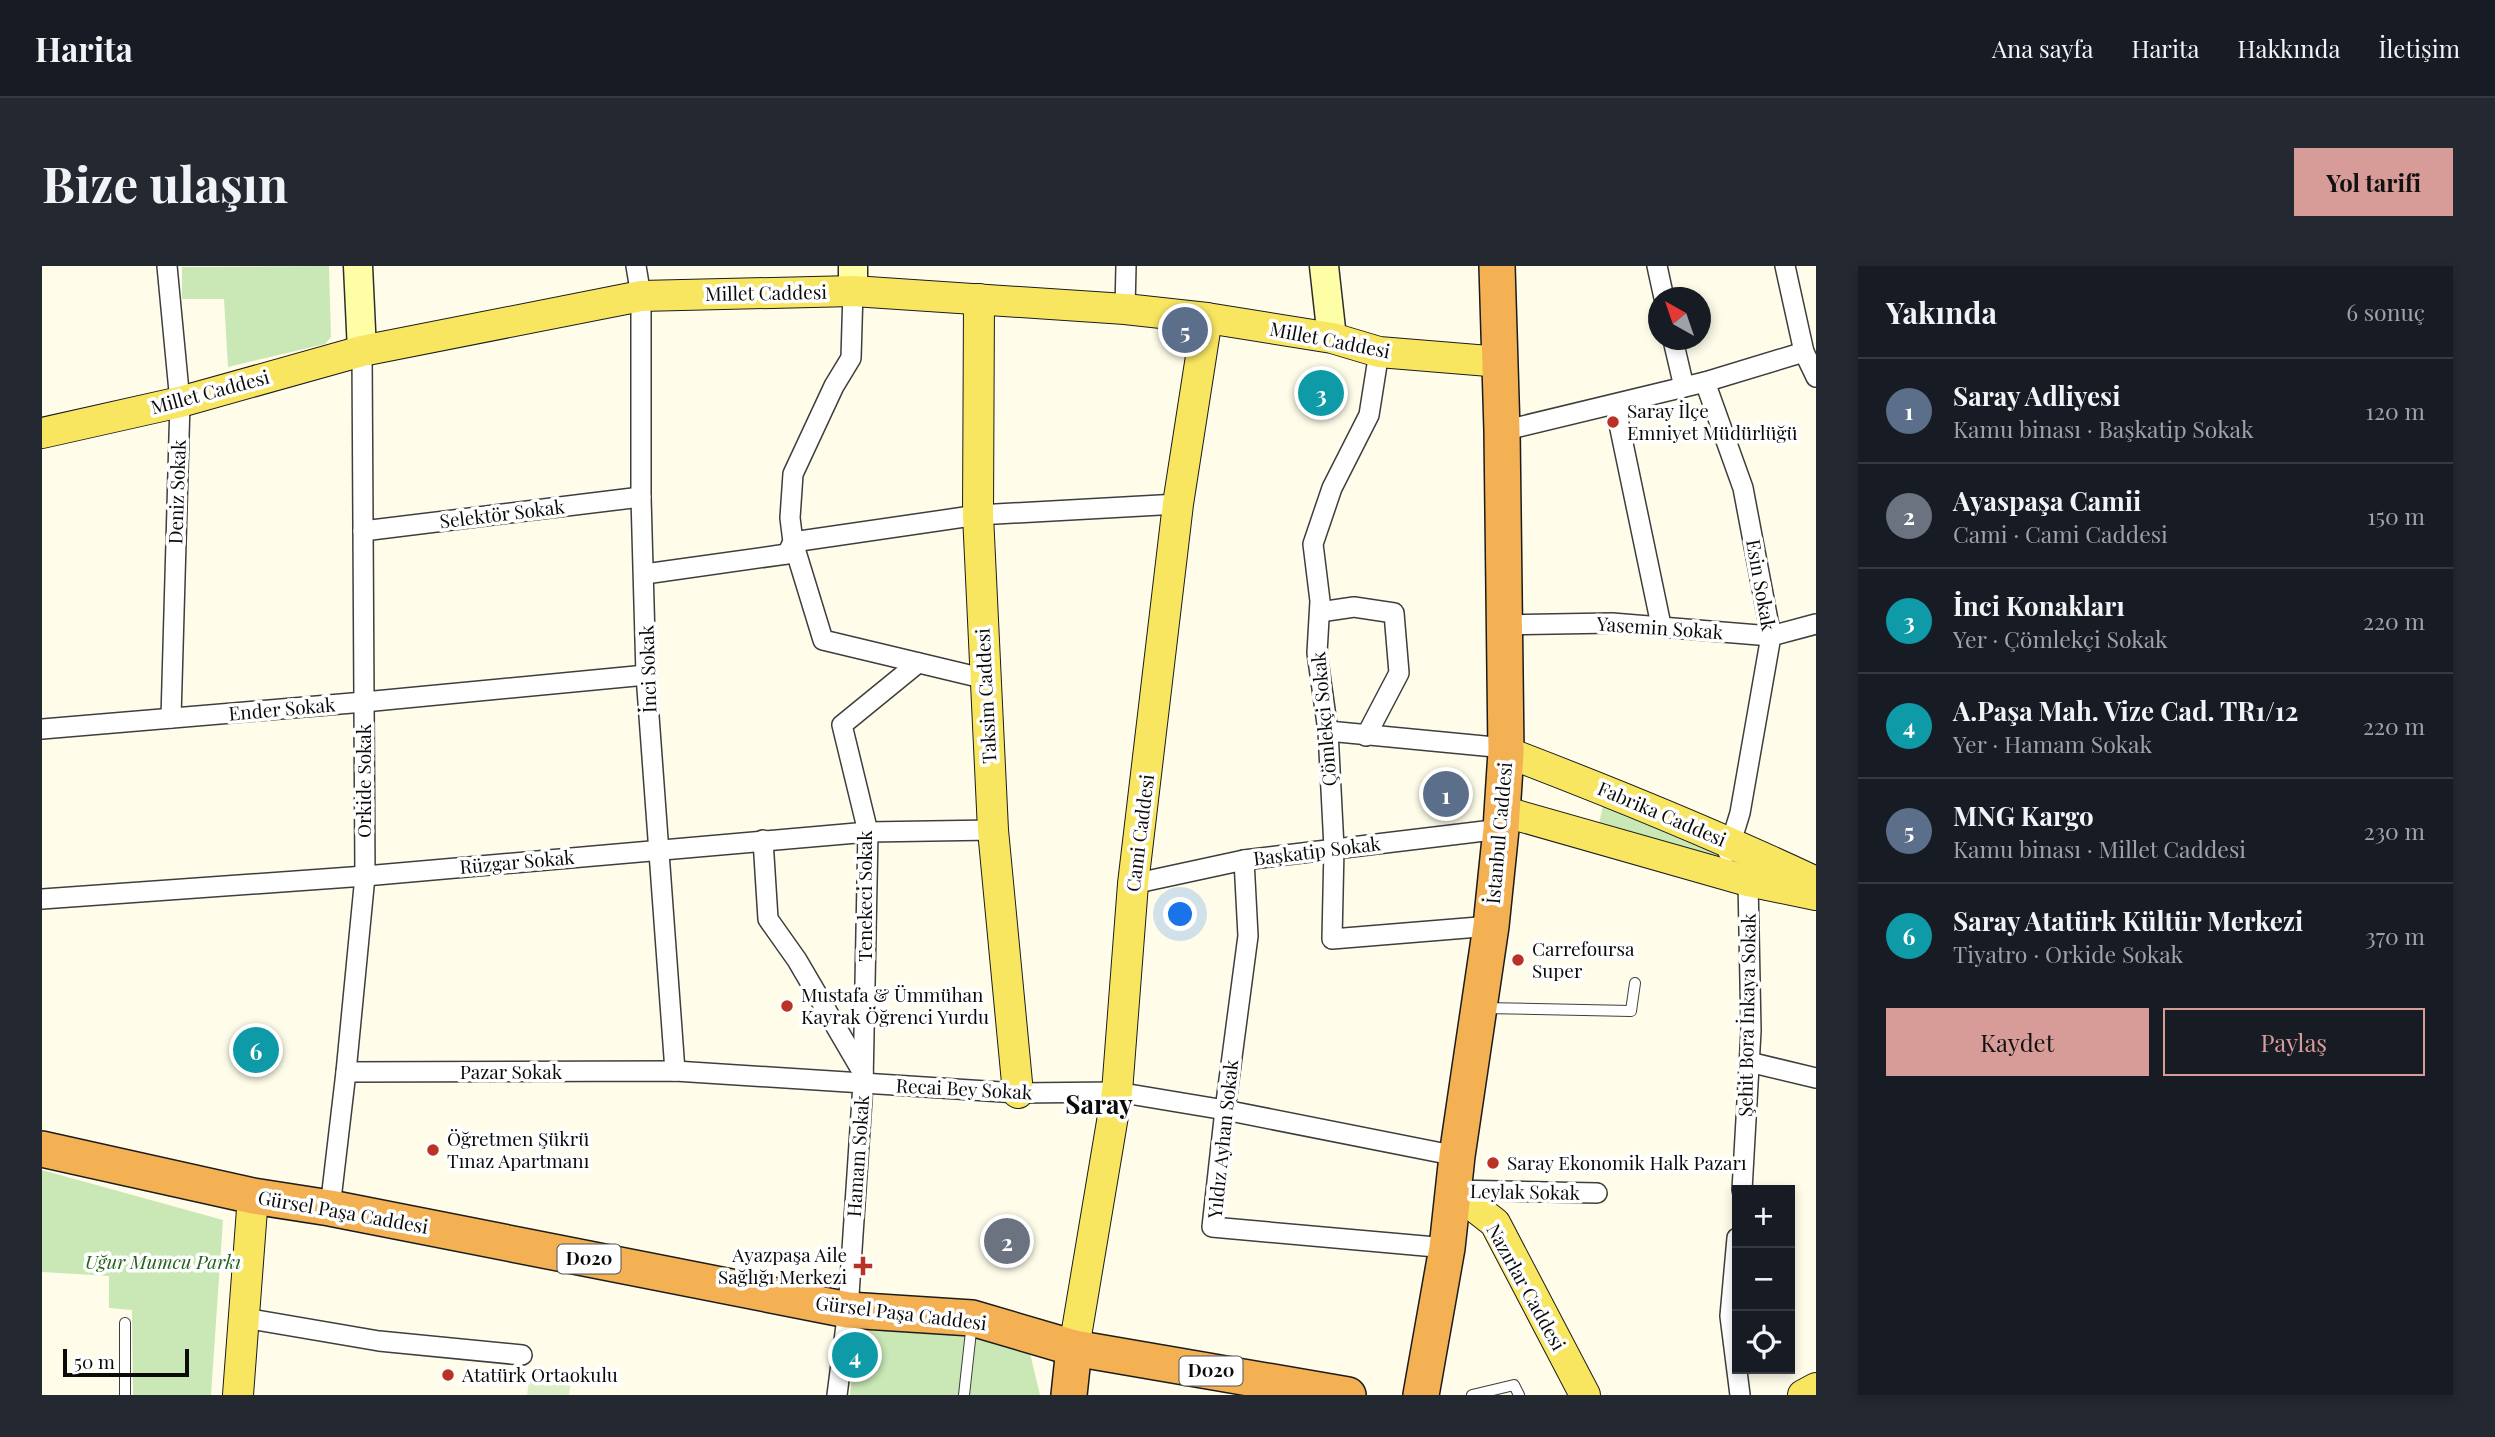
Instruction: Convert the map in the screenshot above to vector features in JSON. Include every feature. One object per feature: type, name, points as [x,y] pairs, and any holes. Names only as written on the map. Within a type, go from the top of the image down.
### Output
[{"type":"highway","name":"İstanbul Caddesi","points":[[1421,1395],[1447,1248],[1457,1156],[1491,926],[1502,820],[1506,750],[1501,362],[1497,266]]},
{"type":"highway","name":"Gürsel Paşa Caddesi","points":[[42,1149],[253,1196],[330,1208],[848,1310],[972,1318],[1074,1348],[1348,1395]]},
{"type":"highway","points":[[1069,1395],[1074,1348]]},
{"type":"main road","name":"Millet Caddesi","points":[[42,433],[180,402],[362,351],[641,296],[853,279],[979,299],[1125,309],[1207,318],[1332,338],[1379,352],[1501,362]]},
{"type":"main road","name":"Taksim Caddesi","points":[[979,299],[978,515],[993,830],[1018,1093]]},
{"type":"main road","name":"Cami Caddesi","points":[[1074,1348],[1117,1092],[1133,884],[1178,503],[1207,318]]},
{"type":"main road","name":"Fabrika Caddesi","points":[[1506,750],[1732,843],[1816,882]]},
{"type":"main road","name":"Fabrika Caddesi","points":[[1502,820],[1748,881],[1816,895]]},
{"type":"main road","name":"Nazırlar Caddesi","points":[[1453,1190],[1495,1223],[1585,1395]]},
{"type":"main road","points":[[238,1395],[253,1196]]},
{"type":"main road","points":[[1803,1395],[1816,1388]]},
{"type":"street","name":"Deniz Sokak","points":[[167,266],[180,402],[171,718]]},
{"type":"street","points":[[359,266],[362,351]]},
{"type":"street","name":"İnci Sokak","points":[[636,266],[641,296],[641,497],[646,674],[676,1071]]},
{"type":"street","points":[[1125,309],[1126,266]]},
{"type":"street","points":[[1324,266],[1332,338]]},
{"type":"street","points":[[1657,266],[1662,287]]},
{"type":"street","points":[[1785,266],[1804,352],[1816,377]]},
{"type":"street","points":[[853,279],[851,358],[834,386],[793,474],[790,518],[793,542],[823,640],[986,679]]},
{"type":"street","points":[[1676,350],[1684,387]]},
{"type":"street","name":"Orkide Sokak","points":[[330,1208],[365,876],[362,351]]},
{"type":"street","name":"Çömlekçi Sokak","points":[[1379,352],[1369,415],[1332,488],[1313,544],[1320,601],[1317,653],[1328,732],[1334,848],[1332,939],[1491,926]]},
{"type":"street","points":[[1502,431],[1705,382],[1804,352]]},
{"type":"street","name":"Esin Sokak","points":[[1705,382],[1743,488],[1771,636],[1740,813],[1720,872]]},
{"type":"street","points":[[1615,405],[1661,625]]},
{"type":"street","name":"Selektör Sokak","points":[[363,531],[641,497]]},
{"type":"street","points":[[793,542],[978,515],[1178,503]]},
{"type":"street","points":[[645,574],[787,554],[793,542]]},
{"type":"street","points":[[1320,612],[1354,607],[1394,612],[1399,673],[1366,736]]},
{"type":"street","name":"Yasemin Sokak","points":[[1503,625],[1661,625],[1771,636],[1816,625]]},
{"type":"street","name":"Tenekeci Sokak","points":[[863,1079],[868,832],[842,725],[918,663]]},
{"type":"street","name":"Ender Sokak","points":[[42,729],[364,702],[646,674]]},
{"type":"street","points":[[1328,732],[1506,750]]},
{"type":"street","name":"Başkatip Sokak","points":[[1133,884],[1244,860],[1502,820]]},
{"type":"street","name":"Rüzgar Sokak","points":[[42,899],[365,876],[868,832],[993,830]]},
{"type":"street","points":[[763,841],[768,919],[797,960],[863,1079]]},
{"type":"street","name":"Yıldız Ayhan Sokak","points":[[1244,860],[1248,936],[1224,1110],[1212,1227],[1447,1248]]},
{"type":"street","name":"Şehit Bora İnkaya Sokak","points":[[1742,1185],[1751,1031],[1748,881]]},
{"type":"street","points":[[1749,1062],[1816,1078]]},
{"type":"street","name":"Recai Bey Sokak","points":[[676,1071],[863,1079],[1018,1093],[1117,1092],[1224,1110],[1457,1156]]},
{"type":"street","name":"Pazar Sokak","points":[[346,1072],[676,1071]]},
{"type":"street","name":"Hamam Sokak","points":[[837,1395],[848,1310],[863,1079]]},
{"type":"street","name":"Leylak Sokak","points":[[1453,1190],[1597,1193]]},
{"type":"street","points":[[1736,1248],[1730,1315],[1740,1395]]},
{"type":"street","points":[[245,1318],[379,1341],[522,1355]]},
{"type":"lane","points":[[1479,1008],[1631,1011],[1635,984]]},
{"type":"lane","points":[[964,1395],[972,1318]]},
{"type":"lane","points":[[125,1322],[125,1395]]},
{"type":"lane","points":[[1472,1395],[1514,1385],[1518,1395]]},
{"type":"green space","points":[[329,266],[331,337],[325,344],[228,367],[224,299],[182,299],[182,267]]},
{"type":"green space","points":[[1604,801],[1718,849],[1713,863],[1597,833]]},
{"type":"green space","name":"Uğur Mumcu Parkı","points":[[42,1170],[223,1220],[211,1395],[133,1395],[132,1310],[109,1308],[109,1276],[42,1272]]},
{"type":"green space","points":[[857,1326],[965,1334],[1030,1353],[1040,1395],[850,1395]]},
{"type":"green space","points":[[531,1369],[572,1374],[569,1395],[527,1395]]},
{"type":"place","name":"MNG Kargo","points":[[1185,330]]},
{"type":"place","name":"İnci Konakları","points":[[1321,393]]},
{"type":"place","name":"Saray İlçe Emniyet Müdürlüğü","points":[[1613,422]]},
{"type":"place","name":"Saray Adliyesi","points":[[1446,794]]},
{"type":"place","name":"Carrefoursa Super","points":[[1518,960]]},
{"type":"place","name":"Mustafa & Ümmühan Kayrak Öğrenci Yurdu","points":[[787,1006]]},
{"type":"place","name":"Saray Atatürk Kültür Merkezi","points":[[256,1050]]},
{"type":"place","name":"Öğretmen Şükrü Tınaz Apartmanı","points":[[433,1150]]},
{"type":"place","name":"Saray Ekonomik Halk Pazarı","points":[[1493,1163]]},
{"type":"place","name":"Ayaspaşa Camii","points":[[1007,1241]]},
{"type":"place","name":"Ayazpaşa Aile Sağlığı Merkezi","points":[[863,1266]]},
{"type":"place","name":"A.Paşa Mah. Vize Cad. TR1/12","points":[[855,1355]]},
{"type":"place","name":"Atatürk Ortaokulu","points":[[448,1375]]},
{"type":"district","name":"Saray","points":[[1099,1105]]}]
